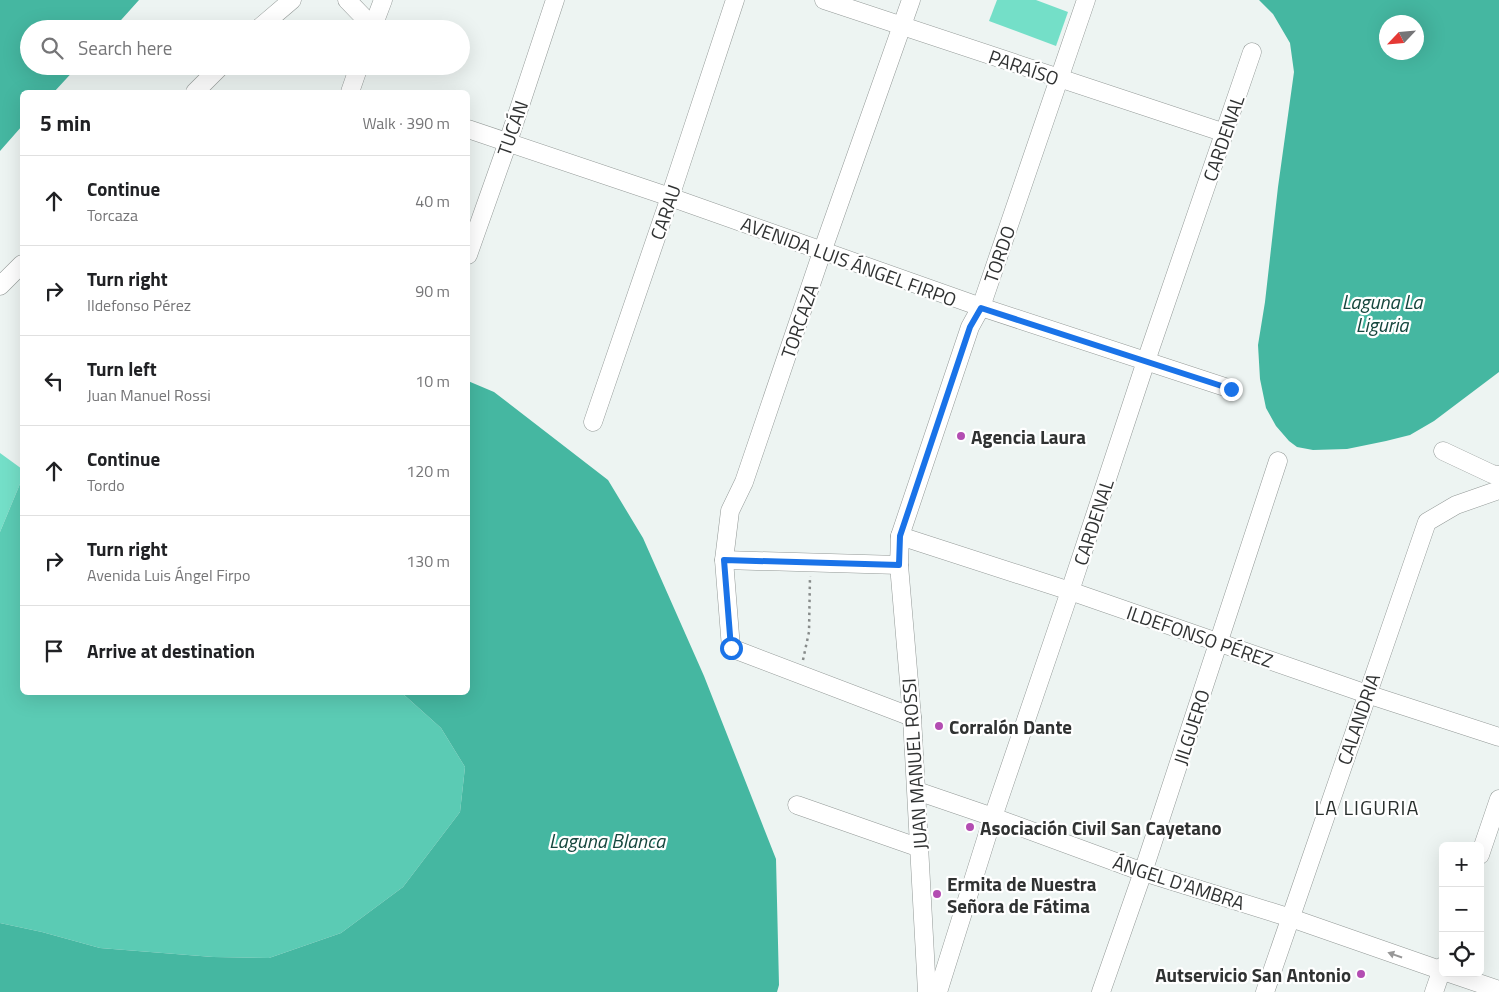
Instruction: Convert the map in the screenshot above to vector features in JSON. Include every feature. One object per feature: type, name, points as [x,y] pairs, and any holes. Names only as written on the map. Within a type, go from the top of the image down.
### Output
[{"type":"street","points":[[269,20],[292,0]]},
{"type":"street","points":[[347,0],[365,20]]},
{"type":"street","points":[[375,20],[383,0]]},
{"type":"street","name":"TUCÁN","points":[[470,249],[555,0]]},
{"type":"street","name":"CARAU","points":[[593,422],[735,0]]},
{"type":"street","name":"PARAÍSO","points":[[824,0],[1225,133]]},
{"type":"street","name":"TORCAZA","points":[[800,674],[731,648],[724,560],[730,511],[744,482],[822,252],[912,0]]},
{"type":"street","name":"TORDO","points":[[900,536],[970,327],[981,308],[1086,0]]},
{"type":"street","name":"CARDENAL","points":[[938,992],[993,817],[1252,52]]},
{"type":"street","points":[[197,90],[212,75]]},
{"type":"street","points":[[353,90],[357,75]]},
{"type":"street","name":"AVENIDA LUIS ÁNGEL FIRPO","points":[[470,130],[670,197],[981,308],[1231,389]]},
{"type":"street","points":[[0,286],[20,266]]},
{"type":"street","points":[[1443,451],[1492,474],[1499,475]]},
{"type":"street","name":"JILGUERO","points":[[1101,992],[1143,872],[1278,461]]},
{"type":"street","name":"CALANDRIA","points":[[1265,992],[1427,522],[1456,505],[1499,490]]},
{"type":"street","name":"JUAN MANUEL ROSSI","points":[[900,536],[899,565],[917,791],[927,992]]},
{"type":"street","name":"ILDEFONSO PÉREZ","points":[[900,536],[1070,591],[1367,694],[1499,737]]},
{"type":"street","points":[[724,560],[899,565]]},
{"type":"street","points":[[800,674],[912,717]]},
{"type":"street","name":"ÁNGEL D'AMBRA","points":[[917,791],[1143,872],[1291,918],[1439,968]]},
{"type":"street","points":[[1484,843],[1499,800]]},
{"type":"street","points":[[797,805],[920,848]]},
{"type":"street","points":[[1434,992],[1441,977]]},
{"type":"street","name":"ÁNGEL D'AMBRA","points":[[1463,977],[1499,990]]},
{"type":"path","points":[[800,674],[809,632],[810,562]]},
{"type":"shaded area","points":[[997,0],[1036,0],[1068,12],[1056,46],[989,21]]},
{"type":"shaded area","points":[[0,453],[20,468],[20,484],[0,532]]},
{"type":"shaded area","points":[[20,484],[20,695],[404,695],[441,728],[465,767],[460,812],[403,887],[341,933],[269,958],[213,957],[100,948],[0,923],[0,532]]},
{"type":"water","points":[[0,0],[139,0],[121,20],[20,20],[20,75],[70,75],[56,90],[20,90],[20,128],[0,151]]},
{"type":"water","name":"Laguna La Liguria","points":[[1259,0],[1499,0],[1499,372],[1434,421],[1410,435],[1347,449],[1313,450],[1297,447],[1289,441],[1276,426],[1266,408],[1260,379],[1258,345],[1294,72],[1290,43],[1273,14]]},
{"type":"water","name":"Laguna Blanca","points":[[470,382],[494,392],[608,480],[643,538],[704,676],[776,859],[779,985],[777,992],[0,992],[0,923],[100,948],[213,957],[269,958],[341,933],[403,887],[460,812],[465,767],[441,728],[404,695],[470,695]]},
{"type":"place","name":"Agencia Laura","points":[[961,436]]},
{"type":"place","name":"Corralón Dante","points":[[939,726]]},
{"type":"place","name":"Asociación Civil San Cayetano","points":[[970,827]]},
{"type":"place","name":"Ermita de Nuestra Señora de Fátima","points":[[937,894]]},
{"type":"place","name":"Autservicio San Antonio","points":[[1361,974]]},
{"type":"district","name":"LA LIGURIA","points":[[1367,807]]},
{"type":"route","points":[[731,648],[724,560],[899,565],[900,536],[970,327],[981,308],[1231,389]]}]
